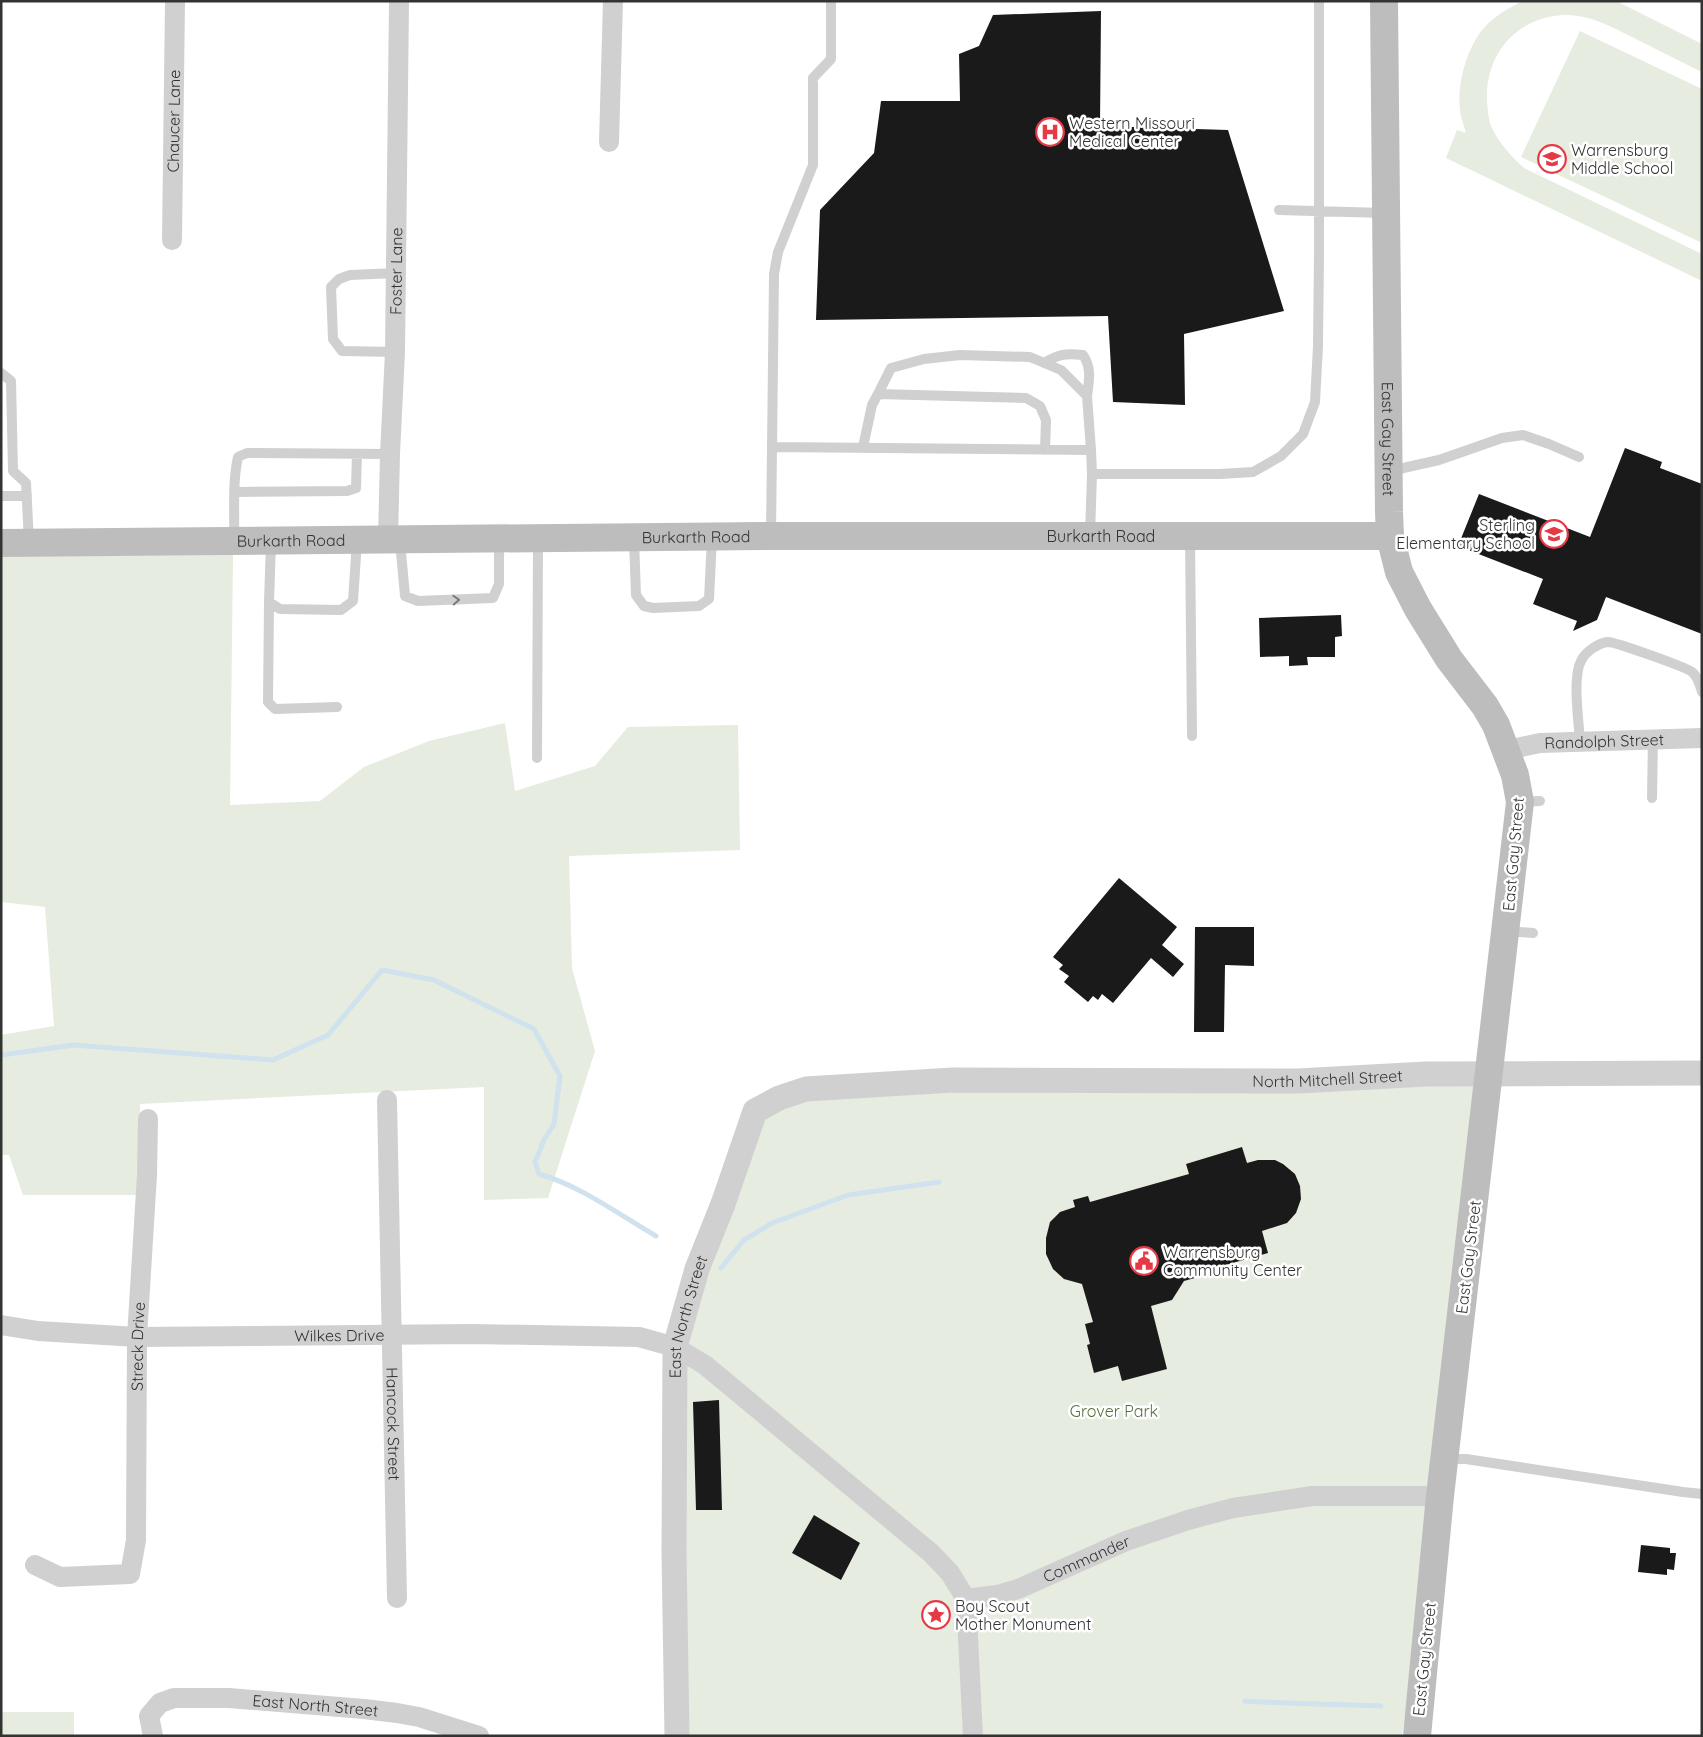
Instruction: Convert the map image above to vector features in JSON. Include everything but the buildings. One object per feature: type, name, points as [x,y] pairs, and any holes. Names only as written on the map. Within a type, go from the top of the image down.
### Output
[{"type":"main road","name":"East Gay Street","points":[[1384,1],[1390,536],[1399,572],[1418,608],[1449,658],[1496,725],[1515,775],[1530,801],[1506,931],[1440,1496],[1417,1736]]},
{"type":"main road","name":"Burkarth Road","points":[[1,543],[771,536],[1390,536]]},
{"type":"street","name":"Chaucer Lane","points":[[172,240],[175,1]]},
{"type":"street","name":"Foster Lane","points":[[394,540],[390,454],[395,352],[399,1]]},
{"type":"street","points":[[609,142],[613,1]]},
{"type":"street","name":"Randolph Street","points":[[1507,750],[1540,743],[1702,738]]},
{"type":"street","name":"North Mitchell Street","points":[[953,1080],[1298,1081],[1426,1074],[1702,1072]]},
{"type":"street","name":"East North Street","points":[[677,1736],[674,1553],[675,1347],[697,1269],[723,1204],[755,1111],[779,1098],[806,1089],[953,1080]]},
{"type":"street","name":"Hancock Street","points":[[387,1100],[398,1598]]},
{"type":"street","name":"Streck Drive","points":[[35,1565],[60,1577],[130,1574],[136,1540],[137,1338],[147,1175],[148,1119]]},
{"type":"street","name":"Wilkes Drive","points":[[1,1325],[38,1331],[137,1338],[474,1334],[639,1337],[675,1347]]},
{"type":"street","points":[[675,1347],[705,1365],[931,1553],[950,1573],[966,1599],[974,1736]]},
{"type":"street","name":"Commander","points":[[966,1599],[997,1596],[1018,1589],[1126,1541],[1188,1520],[1232,1508],[1312,1496],[1440,1496]]},
{"type":"street","name":"East North Street","points":[[153,1736],[149,1716],[151,1711],[160,1703],[174,1698],[239,1699],[397,1713],[419,1717],[480,1736]]},
{"type":"lane","points":[[771,536],[774,274],[778,252],[812,165],[813,78],[831,59],[831,1]]},
{"type":"lane","points":[[1092,474],[1220,474],[1253,472],[1281,456],[1304,434],[1315,402],[1319,253],[1318,1]]},
{"type":"lane","points":[[1279,210],[1385,213]]},
{"type":"lane","points":[[395,352],[342,351],[333,339],[331,287],[339,279],[350,275],[396,273]]},
{"type":"lane","points":[[1044,363],[1055,356],[1066,353],[1083,355],[1088,362],[1090,377],[1087,396],[1092,474],[1090,535]]},
{"type":"lane","points":[[863,447],[872,405],[891,368],[924,359],[969,355],[1030,357],[1062,370],[1087,396]]},
{"type":"lane","points":[[1,373],[11,381],[13,471],[26,483],[29,543]]},
{"type":"lane","points":[[878,394],[1026,398],[1040,406],[1046,420],[1044,450]]},
{"type":"lane","points":[[1389,471],[1439,460],[1502,438],[1523,435],[1580,457]]},
{"type":"lane","points":[[772,446],[1091,450]]},
{"type":"lane","points":[[234,541],[236,492],[234,476],[238,458],[247,453],[390,454]]},
{"type":"lane","points":[[236,492],[347,491],[356,488],[357,454]]},
{"type":"lane","points":[[1,496],[27,496]]},
{"type":"lane","points":[[1190,536],[1192,736]]},
{"type":"lane","points":[[634,538],[636,595],[644,606],[653,608],[700,606],[709,599],[712,537]]},
{"type":"lane","points":[[394,540],[405,596],[418,602],[493,598],[500,584],[499,539]]},
{"type":"lane","points":[[537,758],[538,539]]},
{"type":"lane","points":[[269,602],[280,610],[341,610],[353,600],[357,540]]},
{"type":"lane","points":[[271,541],[268,702],[275,709],[337,707]]},
{"type":"lane","points":[[1580,742],[1576,679],[1581,661],[1594,647],[1609,642],[1648,654],[1692,672],[1702,692]]},
{"type":"lane","points":[[1652,798],[1653,739]]},
{"type":"lane","points":[[1506,931],[1533,932]]},
{"type":"lane","points":[[1445,1459],[1466,1460],[1702,1494]]},
{"type":"green space","points":[[1523,1],[1616,1],[1702,44],[1702,72],[1596,21],[1566,15],[1549,17],[1520,29],[1500,51],[1488,80],[1487,107],[1491,126],[1497,138],[1524,168],[1702,254],[1702,281],[1446,158],[1457,130],[1466,133],[1459,101],[1461,79],[1471,48],[1476,38],[1491,21]]},
{"type":"green space","points":[[1580,31],[1702,89],[1702,243],[1521,157]]},
{"type":"green space","points":[[233,555],[230,805],[320,801],[364,767],[429,741],[505,723],[515,791],[595,766],[628,727],[738,725],[740,850],[569,856],[572,968],[595,1051],[548,1198],[484,1200],[484,1087],[140,1104],[143,1195],[23,1195],[9,1155],[1,1155],[1,1035],[54,1026],[45,907],[1,902],[1,556]]},
{"type":"green space","name":"Grover Park","points":[[1489,1074],[1440,1496],[1402,1736],[687,1736],[675,1347],[742,1147],[779,1098]]},
{"type":"green space","points":[[1,1712],[74,1712],[74,1736],[1,1736]]},
{"type":"waterway","points":[[1,1055],[74,1045],[273,1060],[328,1035],[382,970],[434,980],[534,1029],[560,1076],[554,1124],[544,1140],[535,1162],[539,1174],[555,1179],[584,1193],[656,1236]]},
{"type":"waterway","points":[[721,1268],[744,1240],[772,1223],[848,1195],[939,1182]]},
{"type":"waterway","points":[[1245,1701],[1381,1706]]},
{"type":"place","name":"Western Missouri Medical Center","points":[[1050,132]]},
{"type":"place","name":"Warrensburg Middle School","points":[[1552,159]]},
{"type":"place","name":"Sterling Elementary School","points":[[1554,534]]},
{"type":"place","name":"Warrensburg Community Center","points":[[1144,1261]]},
{"type":"place","name":"Boy Scout Mother Monument","points":[[936,1615]]}]
